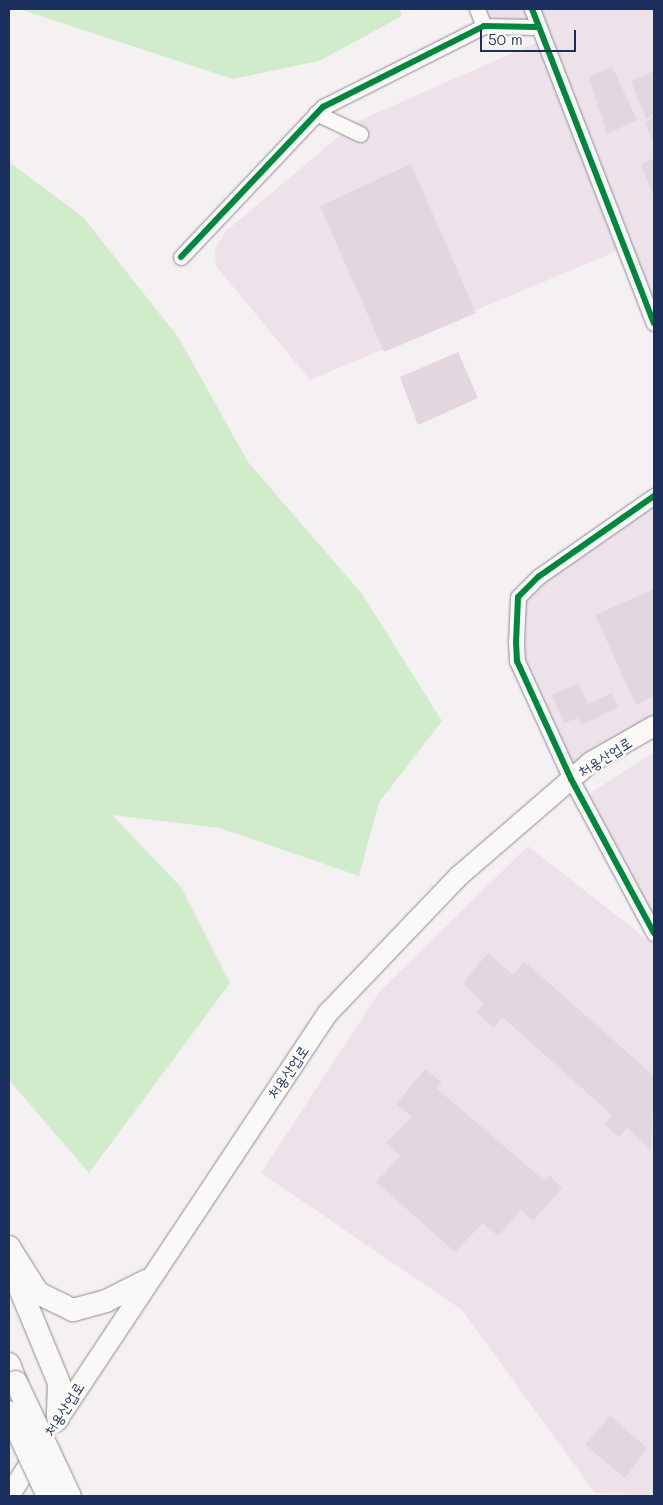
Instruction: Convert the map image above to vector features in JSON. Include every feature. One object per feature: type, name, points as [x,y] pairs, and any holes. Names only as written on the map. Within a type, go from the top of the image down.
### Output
[{"type":"highway","points":[[9,1247],[38,1293],[73,1310],[106,1301],[146,1281]]},
{"type":"highway","points":[[9,1263],[59,1383],[58,1419]]},
{"type":"highway","points":[[13,1373],[70,1496]]},
{"type":"highway","points":[[9,1412],[48,1496]]},
{"type":"main road","name":"처용산업로","points":[[9,1496],[146,1281],[328,1013],[459,876],[591,762],[654,726]]},
{"type":"street","points":[[477,9],[484,26]]},
{"type":"street","points":[[532,9],[536,27],[654,323]]},
{"type":"street","points":[[181,258],[316,113],[339,97],[484,26],[536,27]]},
{"type":"street","points":[[316,113],[360,134]]},
{"type":"street","points":[[654,496],[538,576],[518,597],[517,661],[571,780],[654,934]]},
{"type":"shaded area","points":[[477,9],[654,9],[654,323],[624,248],[310,380],[216,266],[215,249],[225,232],[356,122],[542,40],[536,27],[484,26]]},
{"type":"shaded area","points":[[654,496],[654,727],[571,779],[516,642],[518,597]]},
{"type":"shaded area","points":[[654,752],[654,933],[581,799]]},
{"type":"shaded area","points":[[528,846],[654,945],[654,1496],[595,1493],[462,1310],[261,1173],[380,991]]},
{"type":"green space","points":[[19,9],[399,9],[402,16],[319,61],[233,79]]},
{"type":"green space","points":[[9,162],[83,217],[178,337],[248,462],[362,594],[442,721],[379,802],[359,876],[220,828],[112,815],[181,887],[230,983],[89,1173],[9,1080]]},
{"type":"building","points":[[612,66],[637,120],[607,134],[589,77]]},
{"type":"building","points":[[654,71],[654,115],[646,119],[631,81]]},
{"type":"building","points":[[654,118],[654,145],[645,122]]},
{"type":"building","points":[[654,158],[654,197],[641,165]]},
{"type":"building","points":[[411,164],[476,313],[384,352],[320,206]]},
{"type":"building","points":[[458,352],[478,398],[418,425],[400,377]]},
{"type":"building","points":[[654,589],[654,696],[636,705],[595,615]]},
{"type":"building","points":[[578,683],[588,704],[612,693],[618,707],[581,725],[578,718],[564,723],[552,695]]},
{"type":"building","points":[[488,953],[513,975],[524,961],[654,1076],[651,1150],[627,1128],[619,1137],[605,1125],[612,1115],[502,1017],[494,1028],[477,1013],[484,1004],[463,983]]},
{"type":"building","points":[[425,1069],[442,1082],[436,1088],[545,1181],[550,1176],[562,1188],[533,1221],[521,1210],[498,1236],[483,1223],[455,1252],[376,1182],[400,1156],[386,1143],[412,1117],[396,1104]]},
{"type":"building","points":[[610,1416],[647,1448],[625,1478],[585,1445]]},
{"type":"cycle path","points":[[532,9],[654,323]]},
{"type":"cycle path","points":[[181,257],[323,107],[484,26],[536,27]]},
{"type":"cycle path","points":[[654,496],[538,577],[518,597],[516,642],[517,661],[571,779],[654,933]]}]
